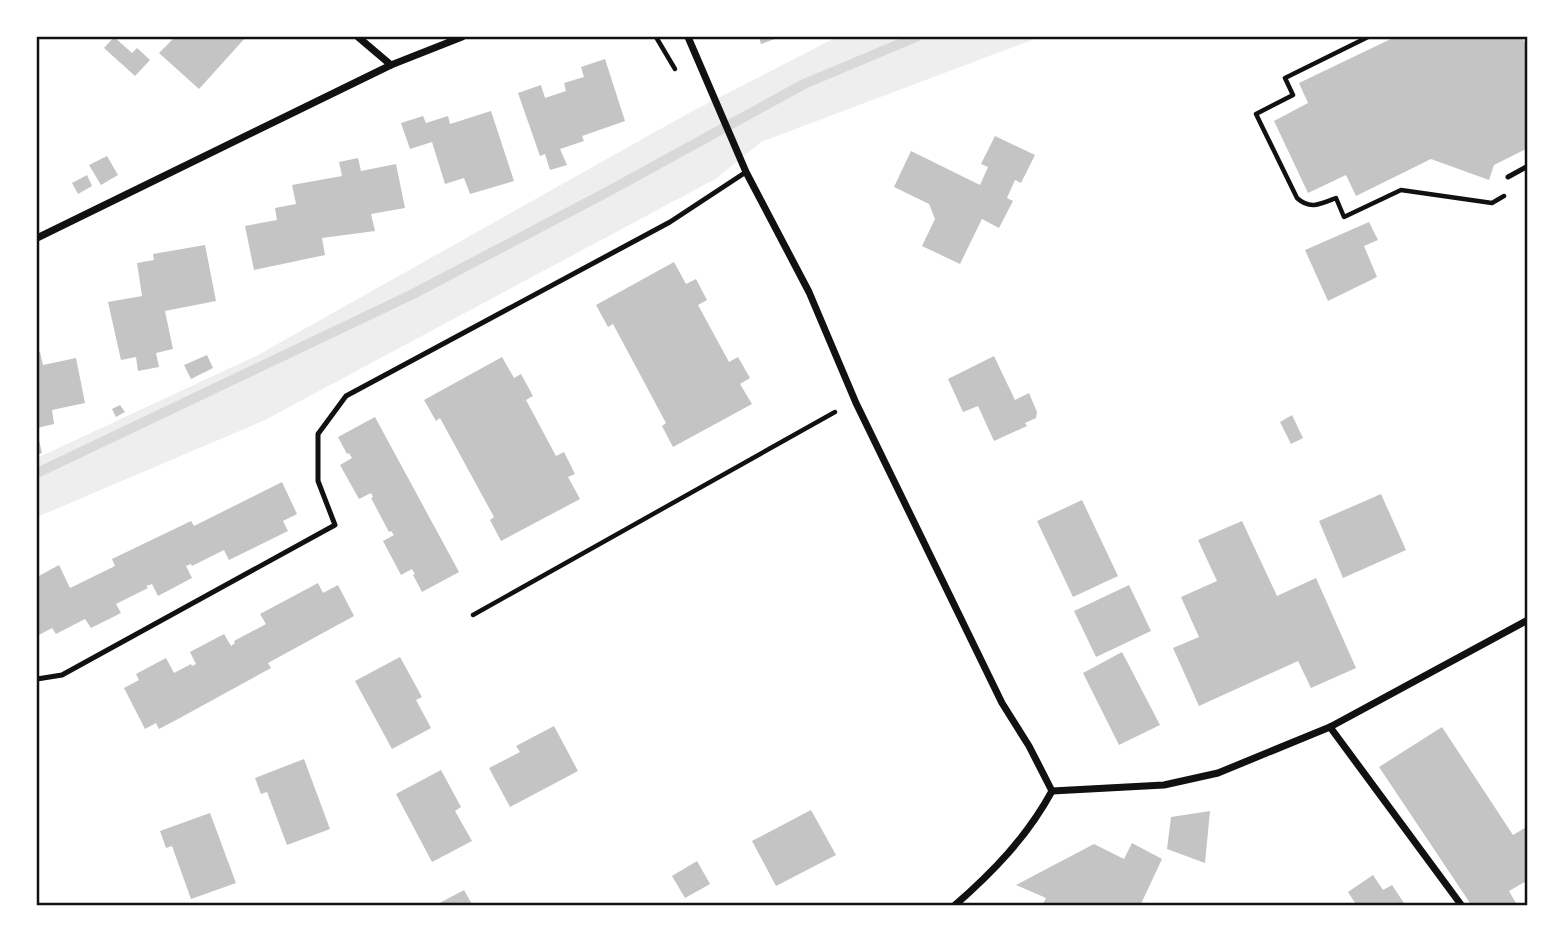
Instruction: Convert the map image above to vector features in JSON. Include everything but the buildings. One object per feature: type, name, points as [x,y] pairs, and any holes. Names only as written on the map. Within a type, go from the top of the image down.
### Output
[{"type":"street","points":[[358,37],[391,65]]},
{"type":"street","points":[[37,239],[391,65],[463,37]]},
{"type":"street","points":[[688,37],[734,146],[809,292],[856,403],[1002,704],[1029,746],[1052,791]]},
{"type":"street","points":[[1052,791],[1164,785],[1218,773],[1330,727],[1528,620]]},
{"type":"street","points":[[1330,727],[1462,906]]},
{"type":"street","points":[[954,906],[1003,861],[1039,815],[1052,791]]},
{"type":"lane","points":[[1507,177],[1528,166]]},
{"type":"lane","points":[[37,679],[62,675],[335,524],[318,481],[317,434],[346,396],[670,222],[746,172]]},
{"type":"path","points":[[1368,37],[1285,78],[1293,95],[1256,114],[1297,198],[1308,205],[1317,206],[1336,198],[1344,217],[1401,190],[1492,203],[1513,190]]},
{"type":"path","points":[[473,615],[835,412]]},
{"type":"shaded area","points":[[837,37],[1040,37],[761,142],[717,178],[263,421],[37,517],[37,458],[258,355],[687,114]]},
{"type":"waterway","points":[[37,473],[413,294],[804,84],[916,37]]}]
